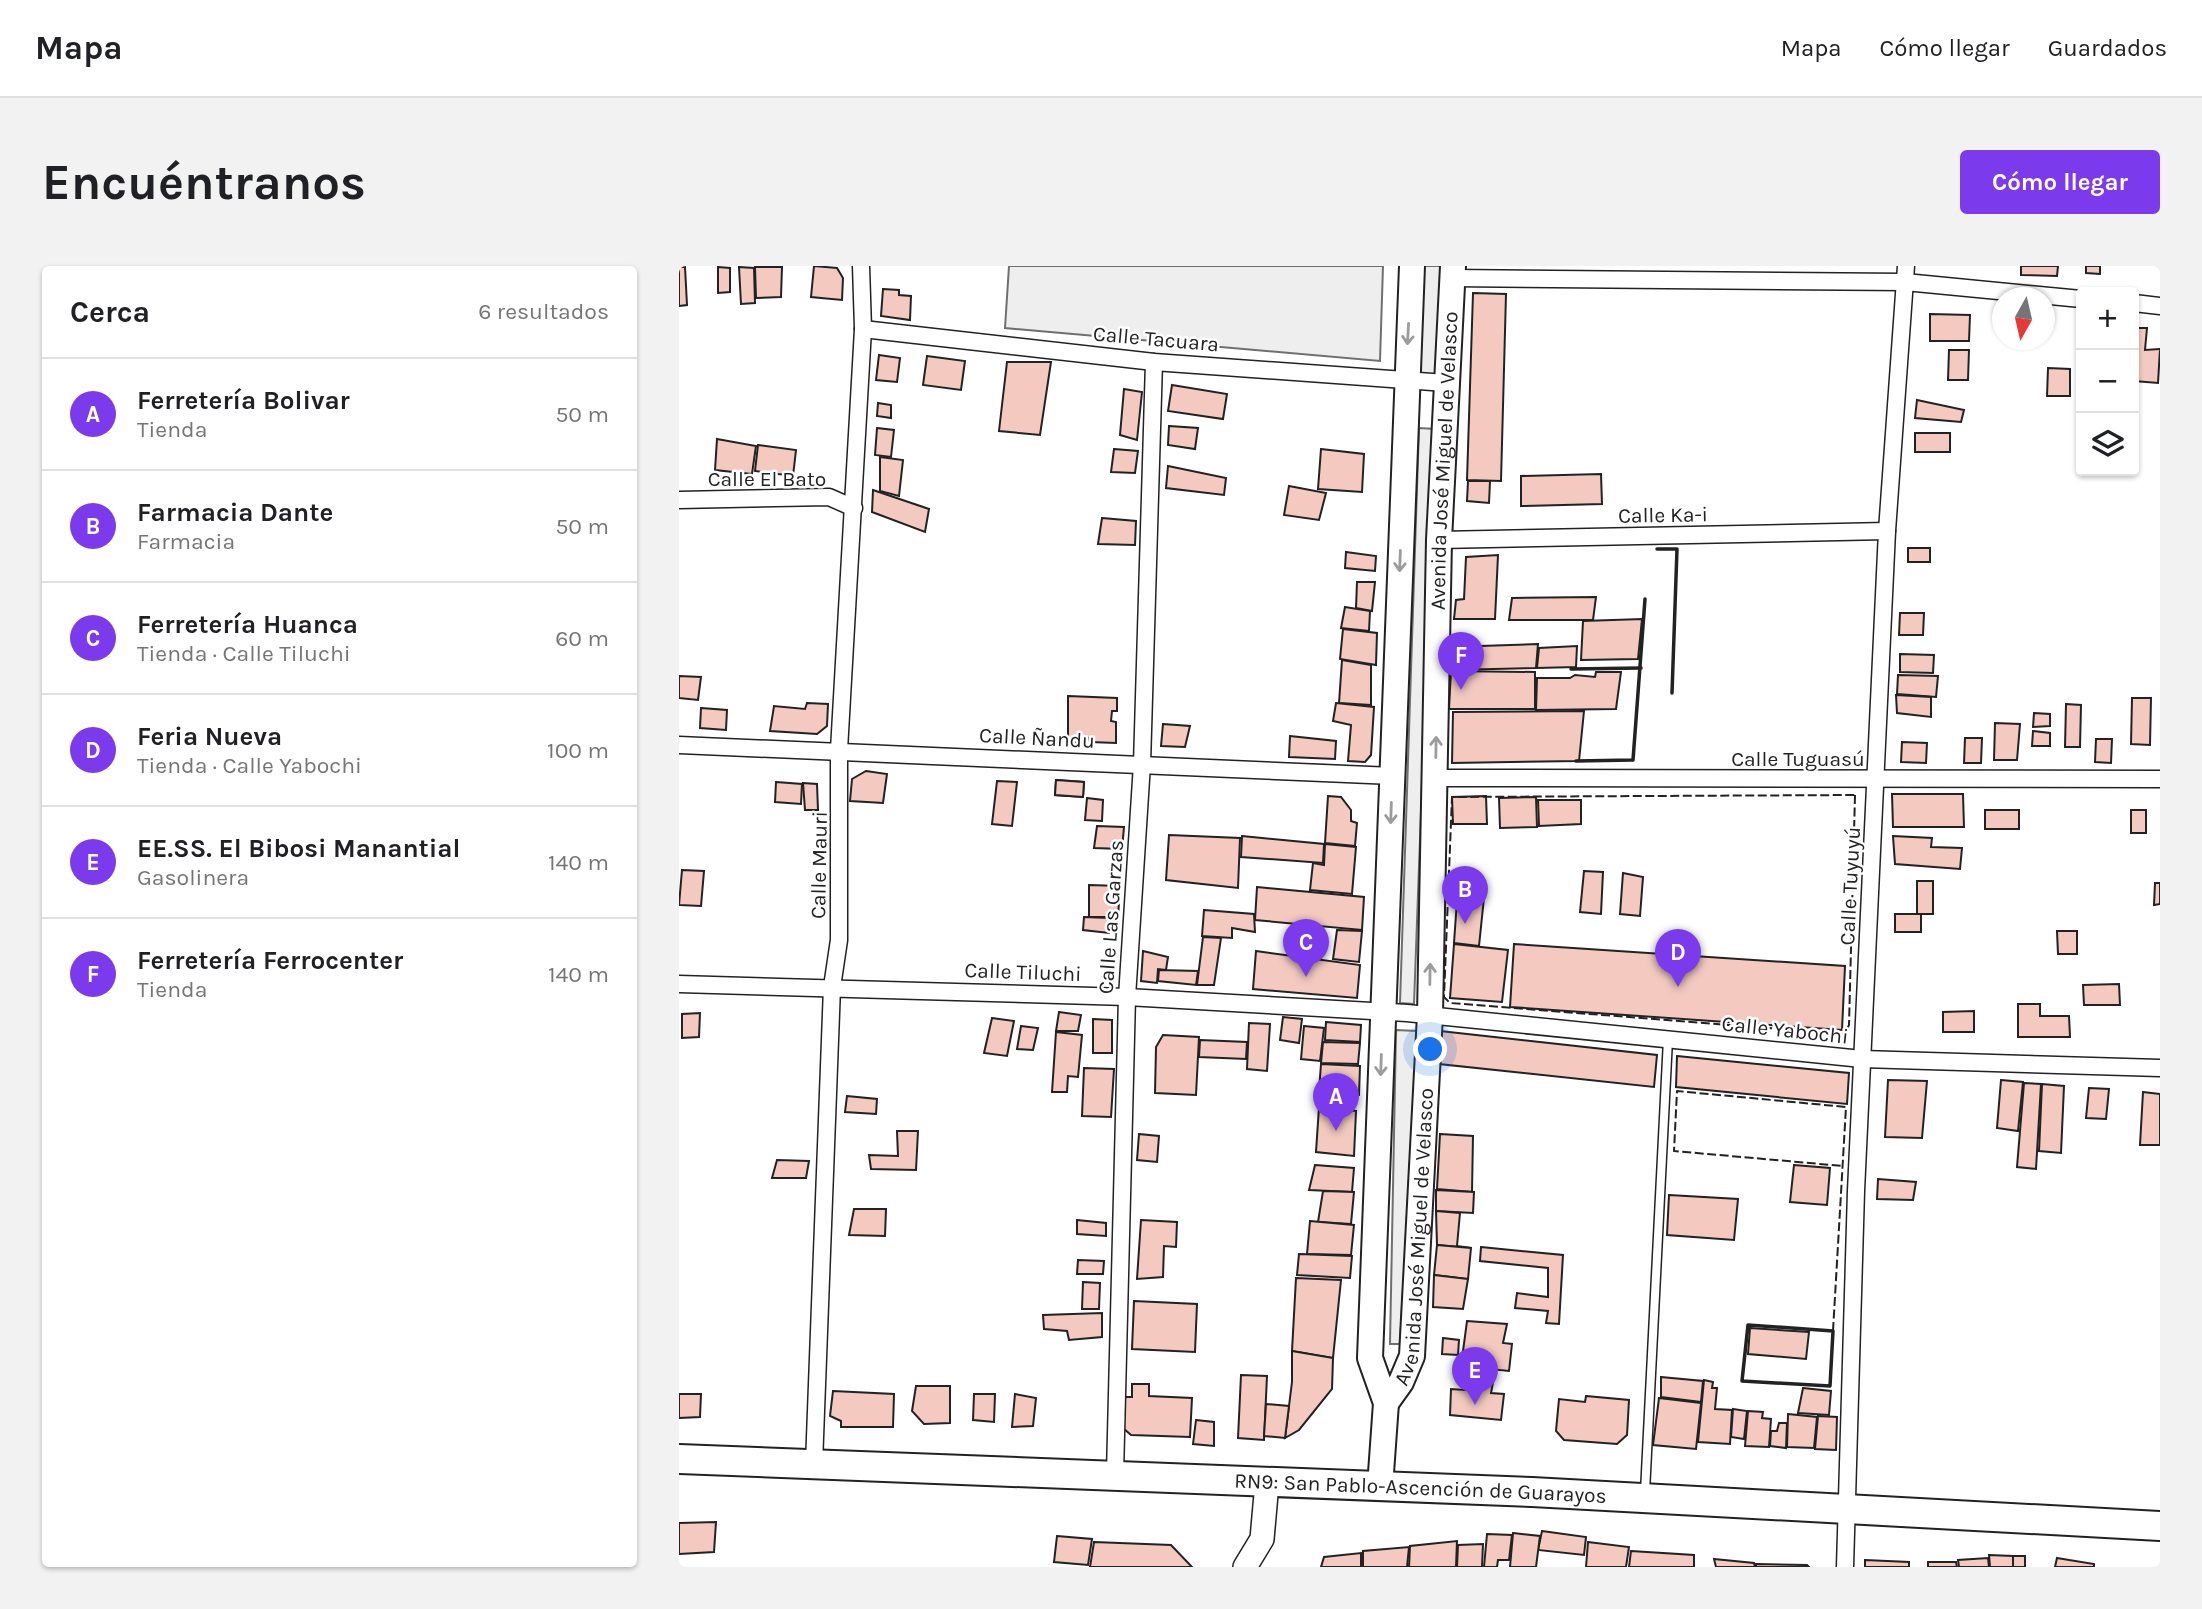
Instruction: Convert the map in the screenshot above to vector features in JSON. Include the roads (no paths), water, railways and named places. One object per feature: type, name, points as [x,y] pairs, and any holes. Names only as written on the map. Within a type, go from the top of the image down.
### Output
[{"type":"highway","name":"RN9: San Pablo-Ascención de Guarayos","points":[[679,1458],[1645,1498],[2160,1526]]},
{"type":"main road","name":"Avenida José Miguel de Velasco","points":[[1386,1403],[1401,1382],[1412,1356],[1407,1013],[1392,776],[1412,266]]},
{"type":"main road","name":"Avenida José Miguel de Velasco","points":[[1380,1487],[1386,1403],[1370,1358],[1407,1013],[1436,778],[1439,540],[1452,272]]},
{"type":"main road","points":[[1245,1567],[1262,1539],[1266,1483]]},
{"type":"street","name":"Calle Mauri","points":[[814,1464],[832,987],[839,940],[839,750],[863,329],[862,266]]},
{"type":"street","points":[[1452,272],[1906,274],[2076,298]]},
{"type":"street","name":"Calle Tuyuyú","points":[[1845,1567],[1862,1059],[1887,531],[1906,274]]},
{"type":"street","points":[[2139,304],[2160,306]]},
{"type":"street","name":"Calle Tacuara","points":[[863,329],[1154,362],[1446,383]]},
{"type":"street","name":"Calle Las Garzas","points":[[1115,1474],[1126,997],[1142,764],[1154,362]]},
{"type":"street","points":[[829,497],[842,485],[855,463]]},
{"type":"street","name":"Calle El Bato","points":[[679,500],[829,497],[854,508]]},
{"type":"street","name":"Calle Ka-i","points":[[1439,540],[1887,531]]},
{"type":"street","name":"Calle Ñandu","points":[[679,745],[1392,776]]},
{"type":"street","name":"Calle Tuguasú","points":[[1436,778],[2160,779]]},
{"type":"street","name":"Calle Tiluchi","points":[[679,984],[1126,997],[1407,1013]]},
{"type":"street","name":"Calle Yabochi","points":[[1407,1013],[1862,1059],[2160,1068]]},
{"type":"lane","points":[[1645,1498],[1668,1039]]},
{"type":"place","name":"Ferretería Ferrocenter","points":[[1461,690]]},
{"type":"place","name":"Farmacia Dante","points":[[1465,924]]},
{"type":"place","name":"Ferretería Huanca","points":[[1306,977]]},
{"type":"place","name":"Feria Nueva","points":[[1678,987]]},
{"type":"place","name":"Ferretería Bolivar","points":[[1336,1131]]},
{"type":"place","name":"EE.SS. El Bibosi Manantial","points":[[1475,1405]]}]
